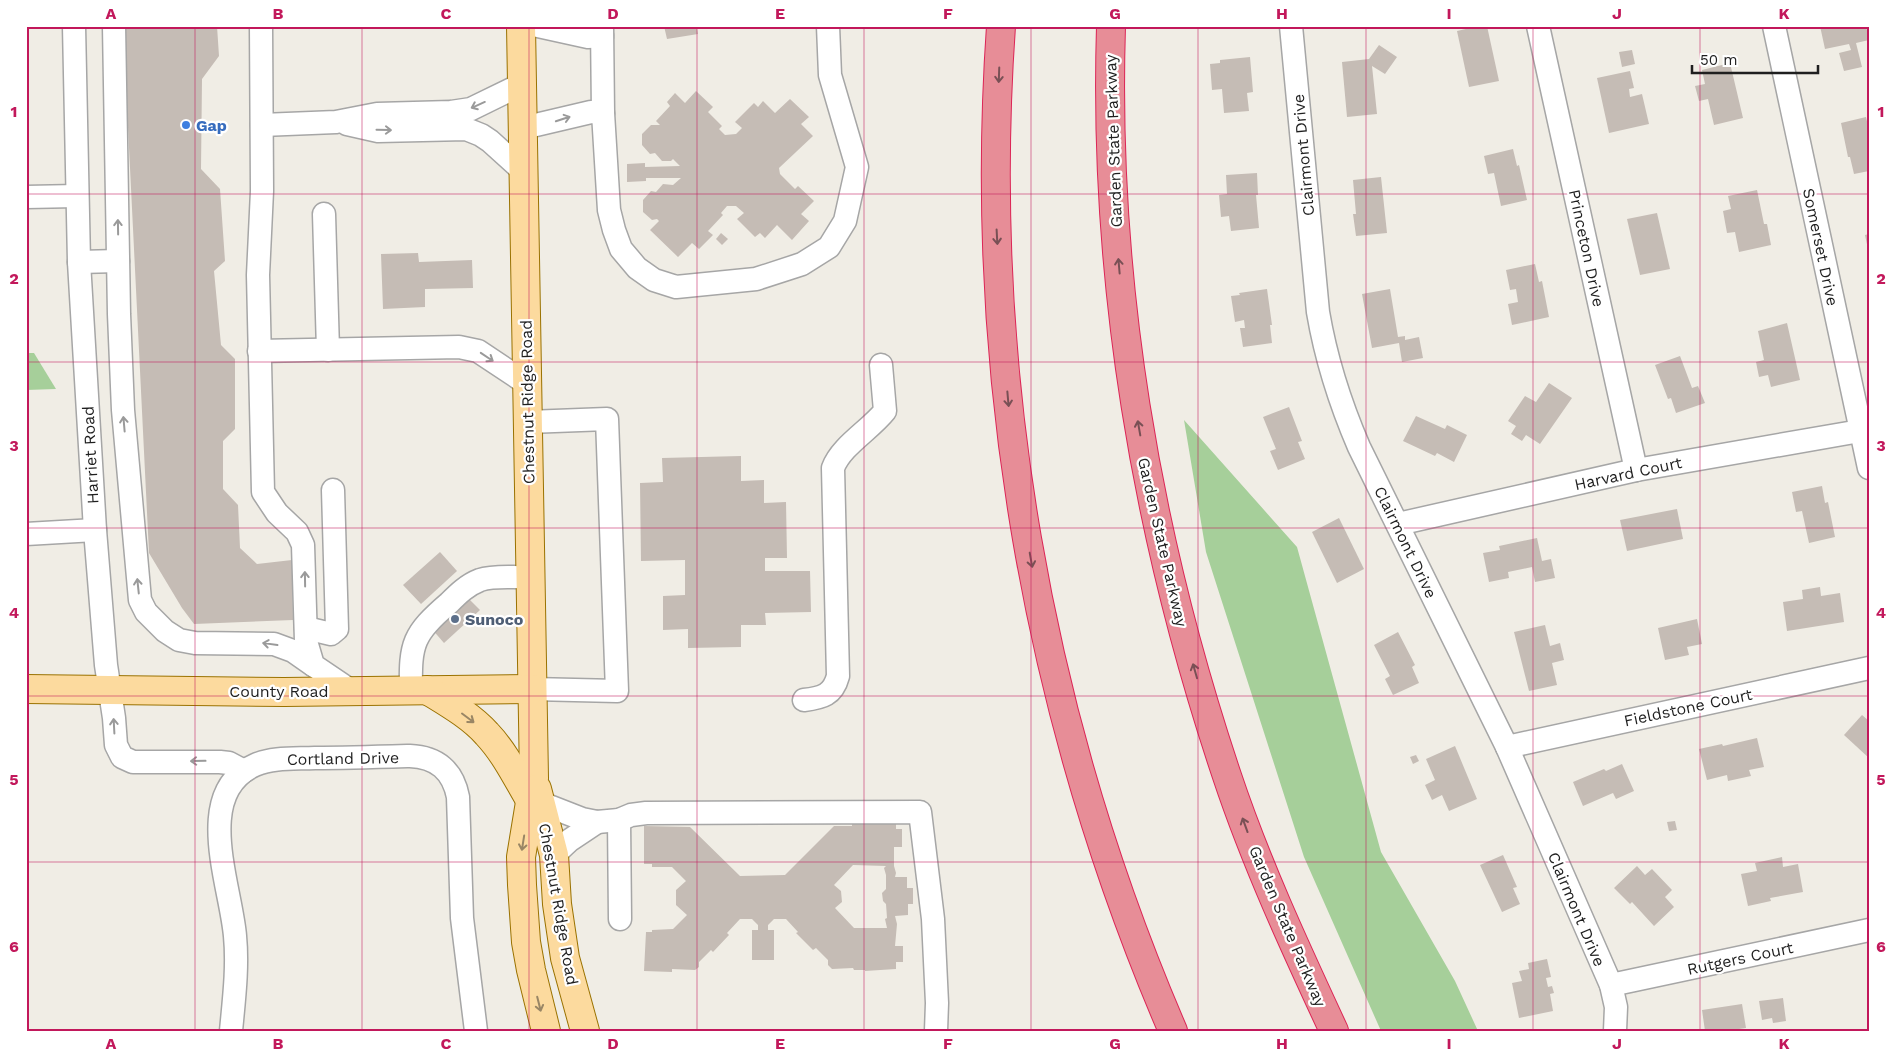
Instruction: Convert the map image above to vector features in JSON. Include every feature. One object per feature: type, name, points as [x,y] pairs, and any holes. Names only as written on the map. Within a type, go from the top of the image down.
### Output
[{"type":"highway","points":[[1001,26],[997,134],[997,226],[1001,318],[1009,410],[1036,591],[1056,682],[1079,771],[1106,858],[1138,946],[1172,1030]]},
{"type":"highway","name":"Garden State Parkway","points":[[1111,26],[1111,150],[1116,242],[1125,332],[1134,396],[1154,511],[1175,602],[1227,777],[1263,872],[1334,1031]]},
{"type":"main road","name":"Chestnut Ridge Road","points":[[520,26],[535,794],[521,856],[524,913],[531,970],[546,1031]]},
{"type":"main road","name":"County Road","points":[[26,689],[353,692],[532,688]]},
{"type":"main road","points":[[419,690],[460,712],[488,735],[535,794]]},
{"type":"main road","name":"Chestnut Ridge Road","points":[[535,794],[554,855],[557,904],[564,949],[585,1031]]},
{"type":"street","name":"Harriet Road","points":[[74,26],[79,262],[95,530],[106,665],[116,745],[126,760],[133,762],[220,762],[229,763],[244,770]]},
{"type":"street","points":[[114,26],[118,261],[123,410],[138,592],[142,606],[164,631],[179,640],[195,643],[274,644],[293,651],[353,692]]},
{"type":"street","points":[[261,26],[262,214],[258,275],[263,492],[277,513],[297,532],[303,545],[308,652],[313,665]]},
{"type":"street","points":[[538,26],[588,37],[602,31],[603,113],[609,210],[621,249],[637,268],[654,280],[676,287],[756,279],[802,264],[829,247],[844,221],[857,167],[830,75],[828,26]]},
{"type":"street","name":"Clairmont Drive","points":[[1290,26],[1314,280],[1323,343],[1334,383],[1359,447],[1507,746],[1610,985],[1616,1007],[1615,1031]]},
{"type":"street","name":"Princeton Drive","points":[[1538,26],[1636,470]]},
{"type":"street","name":"Somerset Drive","points":[[1774,26],[1869,468]]},
{"type":"street","points":[[262,125],[336,122],[377,114],[451,112],[471,109],[522,84]]},
{"type":"street","points":[[523,128],[591,112],[603,113]]},
{"type":"street","points":[[336,122],[378,131],[466,129],[490,141],[523,171]]},
{"type":"street","points":[[26,197],[77,196]]},
{"type":"street","points":[[324,214],[328,350]]},
{"type":"street","points":[[79,262],[118,261]]},
{"type":"street","points":[[259,352],[443,346],[464,348],[478,351],[526,383]]},
{"type":"street","points":[[804,700],[815,699],[828,694],[835,686],[838,676],[833,468],[839,454],[876,423],[885,411],[881,365]]},
{"type":"street","points":[[528,422],[607,419],[617,691],[532,688]]},
{"type":"street","name":"Harvard Court","points":[[1398,524],[1636,470],[1860,430]]},
{"type":"street","points":[[306,628],[331,634],[338,630],[333,490]]},
{"type":"street","points":[[26,534],[95,530]]},
{"type":"street","points":[[419,690],[412,655],[415,643],[428,621],[466,587],[480,580],[530,577]]},
{"type":"street","name":"Fieldstone Court","points":[[1507,746],[1869,668]]},
{"type":"street","name":"Cortland Drive","points":[[231,1031],[235,986],[235,936],[221,850],[219,824],[222,804],[230,786],[244,770],[255,764],[277,759],[410,756],[433,760],[445,769],[454,781],[458,797],[462,918],[476,1031]]},
{"type":"street","points":[[535,794],[582,819],[608,821]]},
{"type":"street","points":[[554,855],[570,840],[608,821],[646,813],[920,812],[933,919],[937,1003],[936,1031]]},
{"type":"street","points":[[608,821],[620,918]]},
{"type":"street","name":"Rutgers Court","points":[[1610,985],[1869,930]]},
{"type":"street","points":[[937,1003],[951,1031]]},
{"type":"green space","points":[[26,353],[34,353],[56,389],[26,390]]},
{"type":"green space","points":[[1184,420],[1297,547],[1381,852],[1455,981],[1478,1031],[1381,1031],[1304,857],[1206,552]]},
{"type":"building","points":[[123,26],[217,26],[219,56],[202,79],[201,169],[220,189],[225,261],[214,271],[221,345],[235,359],[235,429],[223,441],[223,489],[238,505],[240,548],[257,564],[292,560],[293,620],[194,624],[182,608],[149,553]]},
{"type":"building","points":[[664,26],[708,27],[697,29],[698,34],[667,39]]},
{"type":"building","points":[[710,26],[724,26],[725,27],[711,29]]},
{"type":"building","points":[[1487,26],[1499,81],[1469,87],[1457,31]]},
{"type":"building","points":[[1820,26],[1866,26],[1869,40],[1856,43],[1862,67],[1844,71],[1839,53],[1851,50],[1849,44],[1825,49]]},
{"type":"building","points":[[1379,45],[1397,57],[1385,74],[1372,66],[1377,114],[1347,117],[1342,62],[1369,59]]},
{"type":"building","points":[[1632,50],[1635,64],[1622,67],[1619,52]]},
{"type":"building","points":[[1250,57],[1253,92],[1247,93],[1249,111],[1224,113],[1222,89],[1212,90],[1210,64],[1220,63],[1220,60]]},
{"type":"building","points":[[1730,63],[1743,118],[1714,125],[1708,99],[1699,101],[1695,86],[1705,84],[1702,70]]},
{"type":"building","points":[[1630,71],[1634,88],[1629,89],[1630,97],[1642,94],[1649,124],[1609,133],[1597,78]]},
{"type":"building","points":[[696,91],[713,107],[708,112],[722,126],[719,129],[725,135],[736,134],[742,128],[735,122],[754,103],[758,107],[763,101],[775,113],[790,99],[809,117],[801,124],[813,136],[779,168],[780,174],[795,189],[798,186],[814,201],[801,214],[809,221],[792,240],[777,225],[765,238],[760,233],[755,237],[737,219],[744,213],[736,206],[727,206],[721,213],[723,215],[708,231],[713,235],[699,249],[692,243],[678,257],[650,230],[659,221],[657,219],[652,220],[643,212],[643,200],[651,191],[656,192],[663,184],[673,185],[681,178],[646,178],[646,181],[627,182],[627,164],[645,163],[645,167],[680,166],[673,159],[671,161],[662,161],[655,153],[650,154],[642,145],[642,134],[651,125],[660,125],[656,121],[670,106],[667,102],[675,93],[685,103]]},
{"type":"building","points":[[1866,117],[1869,130],[1869,171],[1854,174],[1850,157],[1848,157],[1841,123]]},
{"type":"building","points":[[1513,149],[1517,166],[1519,165],[1527,200],[1501,206],[1494,173],[1488,174],[1484,156]]},
{"type":"building","points":[[1257,173],[1258,195],[1256,195],[1259,228],[1231,231],[1229,216],[1221,217],[1219,195],[1227,194],[1226,175]]},
{"type":"building","points":[[1381,177],[1387,233],[1356,236],[1353,214],[1356,214],[1353,180]]},
{"type":"building","points":[[1757,190],[1764,224],[1767,224],[1771,245],[1739,252],[1735,232],[1727,233],[1723,211],[1731,209],[1728,196]]},
{"type":"building","points":[[1657,213],[1670,269],[1640,275],[1627,219]]},
{"type":"building","points":[[721,233],[728,239],[722,245],[716,239]]},
{"type":"building","points":[[1869,234],[1869,249],[1868,249],[1865,235]]},
{"type":"building","points":[[418,253],[419,262],[472,260],[473,288],[425,289],[425,307],[383,309],[381,254]]},
{"type":"building","points":[[1535,264],[1539,282],[1542,281],[1549,317],[1512,325],[1508,304],[1518,302],[1516,289],[1510,290],[1506,270]]},
{"type":"building","points":[[1267,289],[1272,325],[1270,325],[1272,343],[1243,347],[1240,328],[1245,328],[1244,320],[1235,322],[1231,296]]},
{"type":"building","points":[[1390,289],[1398,337],[1405,336],[1405,340],[1419,337],[1423,358],[1402,362],[1399,343],[1372,348],[1362,294]]},
{"type":"building","points":[[1787,323],[1800,380],[1771,387],[1768,375],[1759,377],[1756,362],[1764,360],[1758,331]]},
{"type":"building","points":[[1680,356],[1692,388],[1698,386],[1705,403],[1676,413],[1671,398],[1668,399],[1655,365]]},
{"type":"building","points":[[1549,383],[1572,398],[1540,444],[1526,435],[1522,441],[1511,434],[1516,426],[1508,421],[1525,396],[1536,402]]},
{"type":"building","points":[[1289,407],[1302,441],[1298,442],[1305,459],[1278,470],[1270,451],[1276,449],[1263,417]]},
{"type":"building","points":[[1416,416],[1445,429],[1447,425],[1467,435],[1454,462],[1437,453],[1435,456],[1403,441]]},
{"type":"building","points":[[741,456],[741,481],[764,480],[764,503],[786,502],[787,558],[765,558],[765,571],[810,571],[811,612],[765,613],[766,625],[741,625],[741,647],[688,648],[688,629],[663,630],[663,596],[685,595],[685,560],[641,561],[640,483],[663,482],[662,458]]},
{"type":"building","points":[[1822,486],[1825,503],[1828,502],[1835,537],[1809,543],[1802,511],[1796,512],[1792,492]]},
{"type":"building","points":[[1677,509],[1683,539],[1627,551],[1620,520]]},
{"type":"building","points":[[1339,518],[1364,569],[1337,583],[1312,532]]},
{"type":"building","points":[[1537,538],[1542,561],[1551,559],[1555,578],[1535,582],[1532,567],[1508,572],[1509,578],[1489,582],[1483,553],[1500,550],[1499,546]]},
{"type":"building","points":[[440,552],[457,571],[421,604],[403,585]]},
{"type":"building","points":[[1820,587],[1821,596],[1840,593],[1844,622],[1787,631],[1783,602],[1803,599],[1802,590]]},
{"type":"building","name":"Sunoco","points":[[466,596],[480,610],[444,643],[431,628]]},
{"type":"building","points":[[1697,619],[1702,644],[1687,647],[1689,655],[1665,660],[1658,628]]},
{"type":"building","points":[[1545,625],[1550,646],[1560,643],[1564,660],[1552,663],[1557,685],[1529,691],[1514,632]]},
{"type":"building","points":[[1398,632],[1415,665],[1412,667],[1419,683],[1393,695],[1385,679],[1390,676],[1374,645]]},
{"type":"building","points":[[1862,715],[1869,721],[1869,758],[1844,735]]},
{"type":"building","points":[[1757,738],[1764,767],[1749,770],[1751,776],[1728,781],[1727,775],[1707,780],[1699,749],[1722,744],[1723,746]]},
{"type":"building","points":[[1455,746],[1477,799],[1449,811],[1442,795],[1432,800],[1425,785],[1435,780],[1426,759]]},
{"type":"building","points":[[1416,755],[1419,761],[1413,764],[1410,757]]},
{"type":"building","points":[[1622,764],[1634,791],[1616,799],[1613,793],[1583,806],[1573,782],[1604,769],[1606,771]]},
{"type":"building","points":[[1675,821],[1677,830],[1669,831],[1667,822]]},
{"type":"building","points":[[852,823],[896,823],[896,829],[902,829],[902,847],[894,847],[895,877],[907,877],[907,888],[913,888],[913,904],[908,904],[908,915],[895,916],[897,924],[895,946],[903,946],[903,962],[896,962],[896,969],[865,971],[854,970],[853,968],[832,969],[828,965],[828,960],[816,948],[813,950],[796,933],[798,932],[786,919],[774,919],[768,925],[768,930],[774,930],[774,960],[752,960],[752,930],[758,930],[758,925],[752,919],[740,919],[727,933],[729,935],[713,952],[711,950],[699,962],[699,967],[695,970],[672,969],[672,972],[644,971],[646,932],[673,929],[687,915],[676,905],[676,890],[686,881],[672,867],[652,867],[652,864],[644,864],[644,826],[690,827],[740,876],[785,875],[834,826],[852,826]],"holes":[[[853,865],[886,866],[884,868],[886,889],[882,893],[883,901],[886,904],[887,918],[885,919],[887,928],[854,928],[835,908],[842,902],[841,891],[834,885]]]},
{"type":"building","points":[[1503,855],[1517,887],[1513,888],[1520,904],[1502,912],[1480,865]]},
{"type":"building","points":[[1782,857],[1783,867],[1798,864],[1803,892],[1770,898],[1771,901],[1748,906],[1741,874],[1757,871],[1755,863]]},
{"type":"building","points":[[1637,866],[1645,875],[1652,869],[1672,890],[1665,897],[1674,907],[1654,926],[1632,902],[1630,904],[1614,888]]},
{"type":"building","points":[[1547,959],[1551,977],[1546,978],[1548,987],[1552,986],[1554,993],[1550,994],[1553,1011],[1519,1018],[1512,983],[1522,981],[1519,971],[1529,969],[1528,963]]},
{"type":"building","points":[[1783,998],[1786,1021],[1773,1023],[1772,1018],[1762,1020],[1759,1001]]},
{"type":"building","points":[[1742,1004],[1746,1028],[1705,1031],[1702,1010]]},
{"type":"place","name":"Gap","points":[[186,125]]},
{"type":"place","name":"Sunoco","points":[[455,619]]}]
